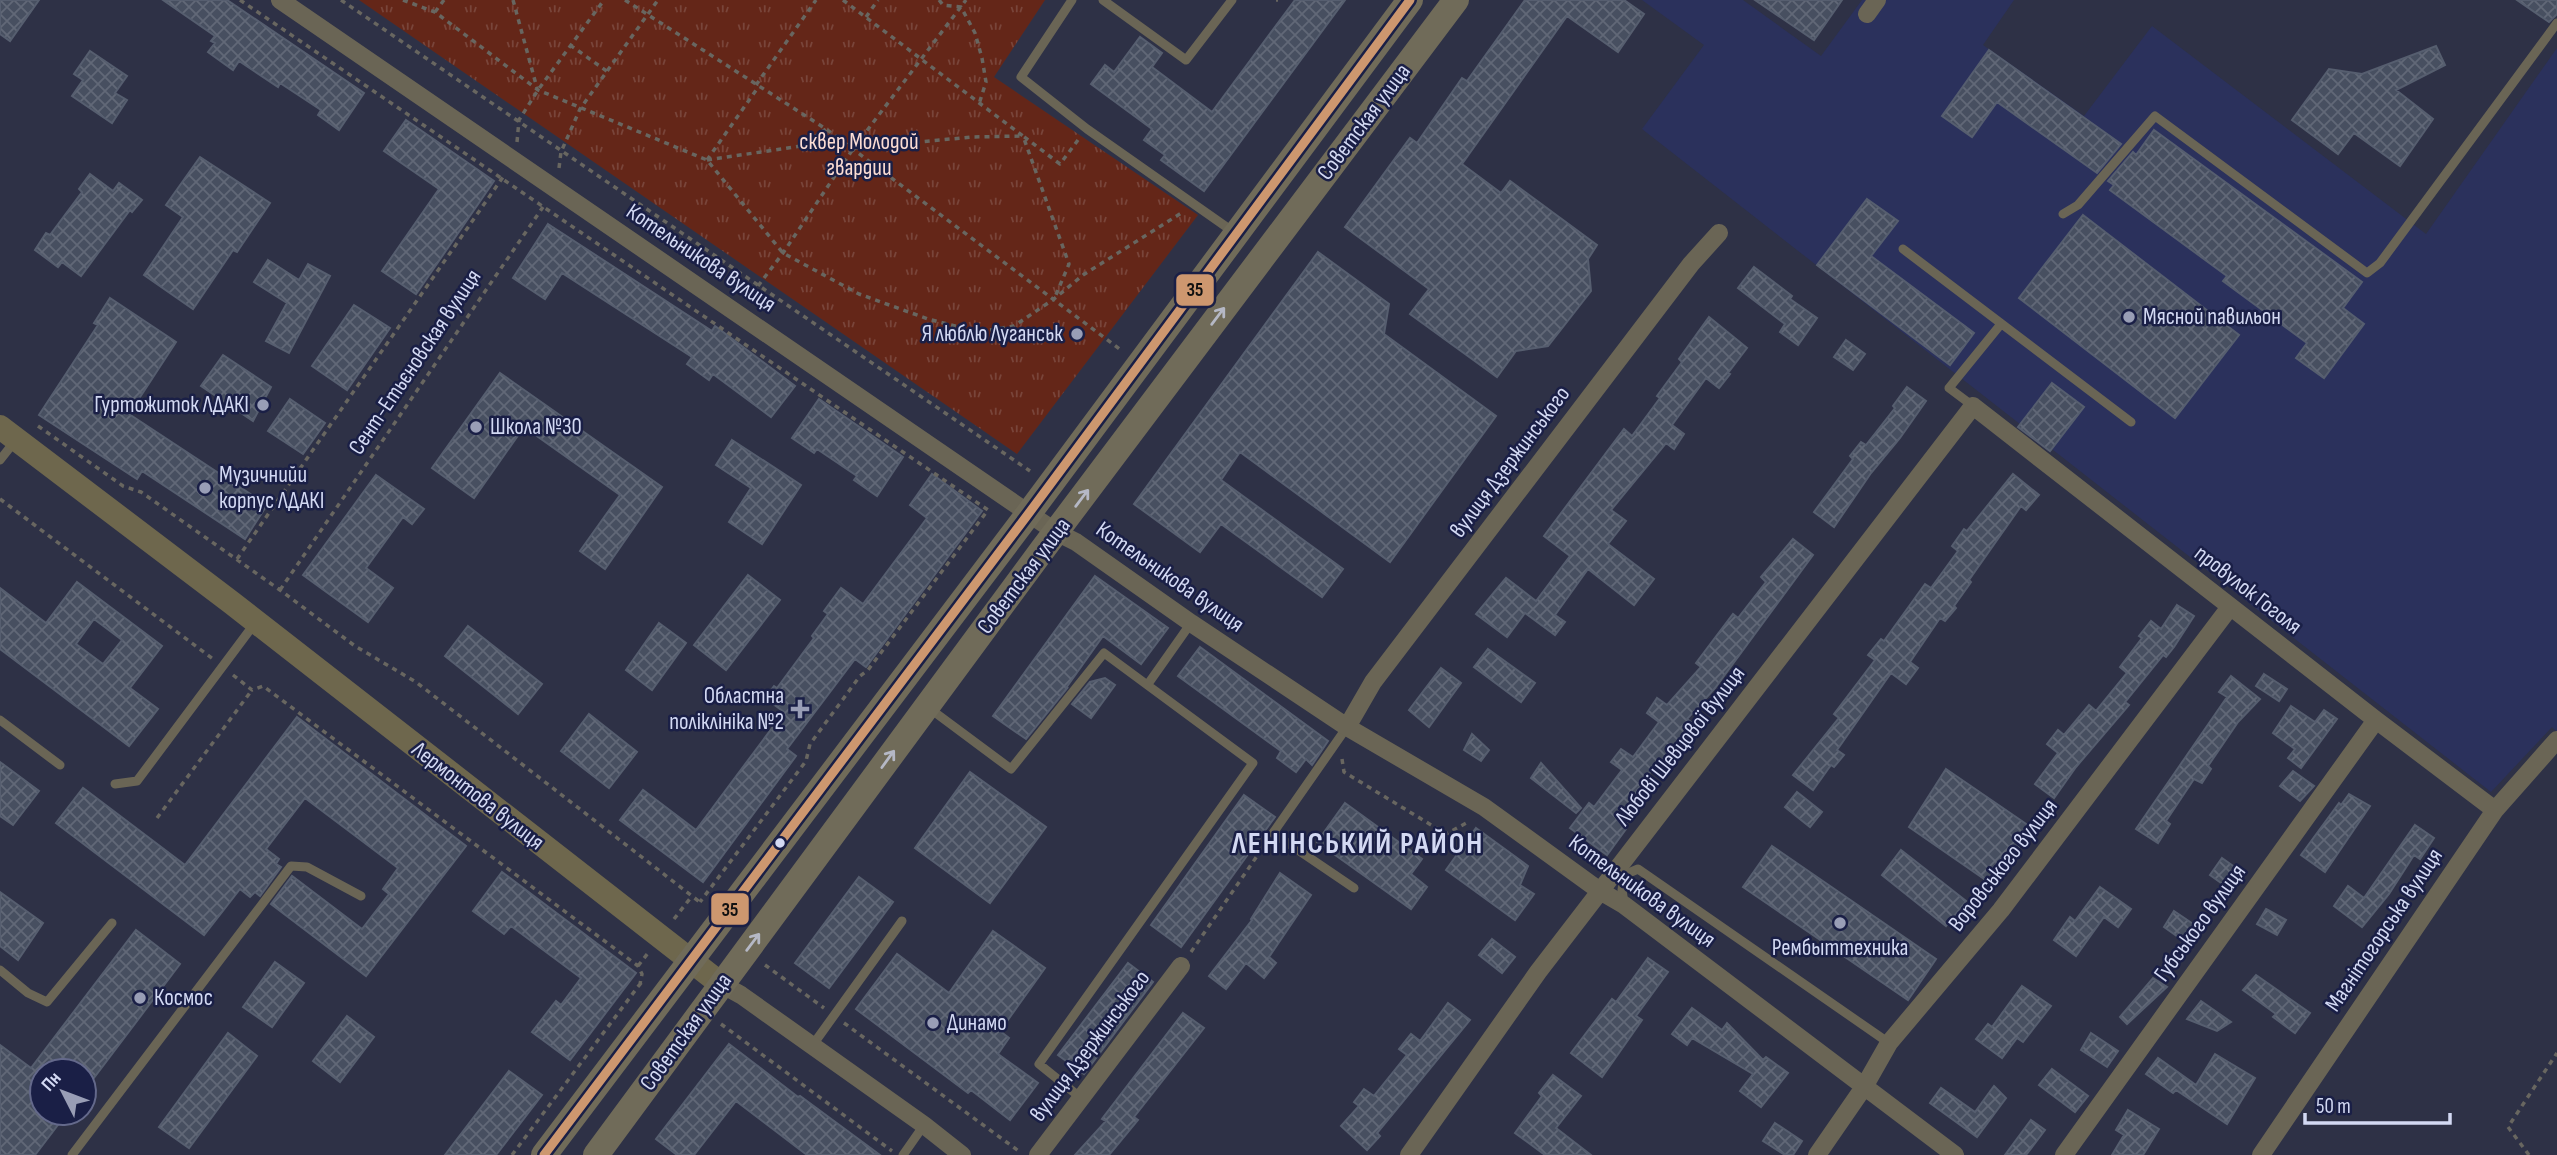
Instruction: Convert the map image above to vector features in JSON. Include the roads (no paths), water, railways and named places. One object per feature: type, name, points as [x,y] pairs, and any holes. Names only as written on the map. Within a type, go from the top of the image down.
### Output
[{"type":"main road","points":[[544,1155],[1029,513],[1410,0]]},
{"type":"main road","name":"Советская улица","points":[[596,1155],[1056,532],[1455,0]]},
{"type":"street","name":"Котельникова вулиця","points":[[280,0],[1056,532],[1076,541],[1191,623],[1347,727],[1484,807],[1600,891],[1624,905],[1955,1155]]},
{"type":"street","name":"вулиця Дзержинського","points":[[1347,727],[1373,682],[1394,654],[1691,264],[1719,233]]},
{"type":"street","name":"провулок Гоголя","points":[[1973,406],[2495,810]]},
{"type":"street","name":"Любові Шевцової вулиця","points":[[1409,1155],[1538,972],[1973,406]]},
{"type":"street","name":"Лермонтова вулиця","points":[[15,429],[256,622],[690,962],[812,1045],[962,1155]]},
{"type":"street","name":"Воровського вулиця","points":[[1817,1155],[1864,1087],[1889,1042],[2001,910],[2230,607]]},
{"type":"street","name":"Губського вулиця","points":[[2064,1155],[2376,720]]},
{"type":"street","name":"Магнітогорська вулиця","points":[[2261,1155],[2495,810],[2557,740]]},
{"type":"street","name":"вулиця Дзержинського","points":[[1029,1154],[1081,1098],[1181,966]]},
{"type":"lane","points":[[1072,0],[1021,77],[1087,129],[1236,234]]},
{"type":"lane","points":[[1103,0],[1186,60],[1232,0]]},
{"type":"lane","points":[[2063,214],[2078,205],[2155,116],[2367,273],[2380,262],[2557,23]]},
{"type":"lane","points":[[1903,249],[2131,422]]},
{"type":"lane","points":[[1973,406],[1950,388],[2001,324]]},
{"type":"lane","points":[[0,460],[15,429]]},
{"type":"lane","points":[[116,784],[137,781],[256,622]]},
{"type":"lane","points":[[1148,684],[1191,623]]},
{"type":"lane","points":[[927,706],[1011,769],[1104,653],[1253,763],[1039,1064],[1081,1098]]},
{"type":"lane","points":[[0,720],[60,765]]},
{"type":"lane","points":[[1347,727],[1273,833],[1354,888]]},
{"type":"lane","points":[[72,1155],[291,866],[307,867],[361,896]]},
{"type":"lane","points":[[1624,905],[1624,875],[1638,869],[1889,1042]]},
{"type":"lane","points":[[812,1045],[902,921]]},
{"type":"lane","points":[[0,970],[28,993],[47,1002],[112,922]]},
{"type":"lane","points":[[900,1155],[924,1125]]},
{"type":"place","name":"Мясной павильон","points":[[2129,317]]},
{"type":"place","name":"Я люблю Луганськ","points":[[1077,334]]},
{"type":"place","name":"Гуртожиток ЛДАКІ","points":[[263,405]]},
{"type":"place","name":"Школа №30","points":[[476,427]]},
{"type":"place","name":"Музичнийи корпус ЛДАКІ","points":[[205,488]]},
{"type":"place","name":"Областна поліклініка №2","points":[[800,709]]},
{"type":"place","name":"Рембыттехника","points":[[1840,923]]},
{"type":"place","name":"Космос","points":[[140,998]]},
{"type":"place","name":"Динамо","points":[[933,1023]]},
{"type":"district","name":"ЛЕНІНСЬКИЙ РАЙОН","points":[[1358,844]]},
{"type":"park label","name":"сквер Молодой гвардии","points":[[859,155]]}]
